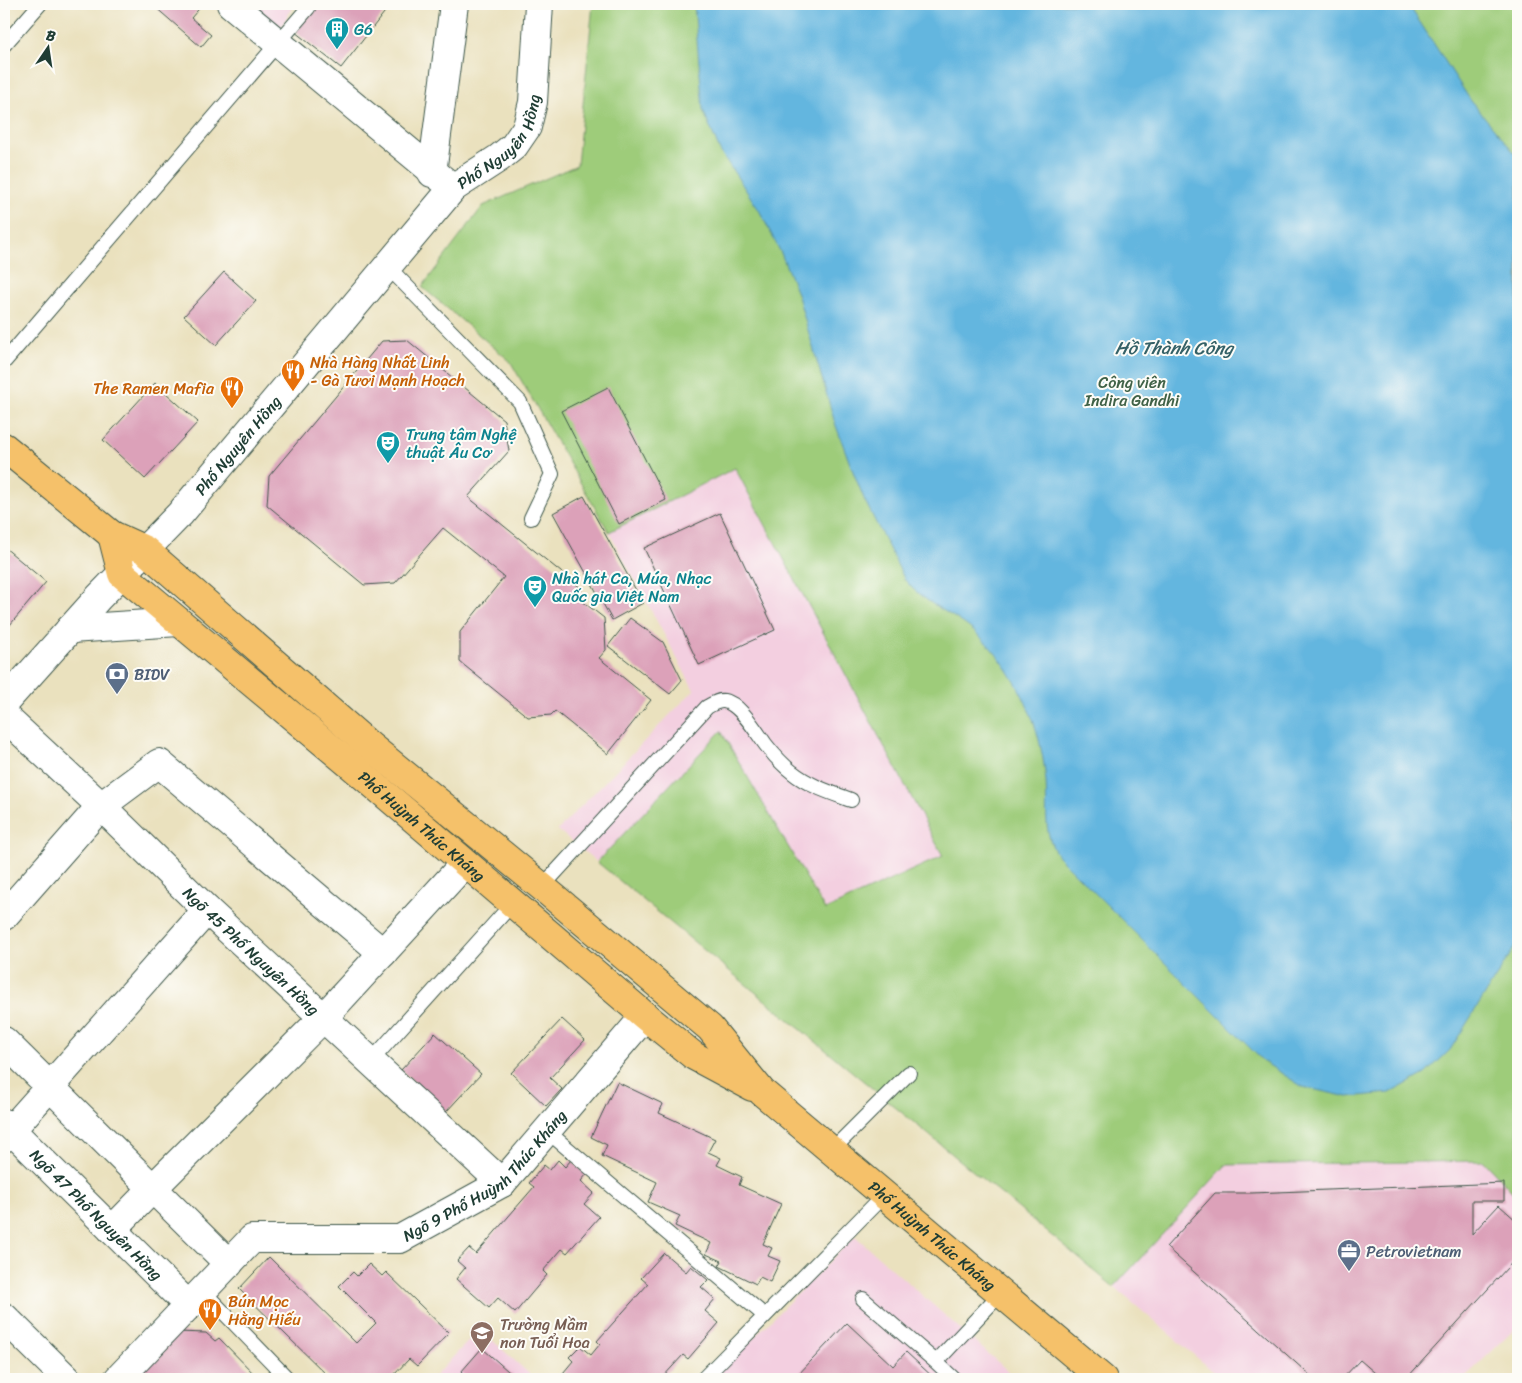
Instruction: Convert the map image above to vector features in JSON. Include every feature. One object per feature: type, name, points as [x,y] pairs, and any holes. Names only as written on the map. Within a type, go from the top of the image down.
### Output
[{"type":"main road","name":"Phố Huỳnh Thúc Kháng","points":[[4,447],[112,535],[145,550],[370,746],[710,1028],[762,1092],[1102,1379]]},
{"type":"main road","points":[[112,535],[122,574]]},
{"type":"main road","name":"Phố Huỳnh Thúc Kháng","points":[[122,574],[694,1056],[762,1092]]},
{"type":"street","points":[[231,4],[442,180]]},
{"type":"street","name":"Phố Nguyên Hồng","points":[[4,703],[70,629],[180,514],[388,266],[442,180],[454,4]]},
{"type":"street","name":"Phố Nguyên Hồng","points":[[442,180],[499,158],[514,146],[527,128],[533,102],[539,4]]},
{"type":"street","points":[[70,629],[179,622]]},
{"type":"street","name":"Ngõ 45 Phố Nguyên Hồng","points":[[4,716],[101,806],[207,910],[502,1183]]},
{"type":"street","points":[[4,916],[101,806],[159,763],[383,953]]},
{"type":"street","points":[[112,1230],[323,1018],[465,863]]},
{"type":"street","points":[[6,1130],[51,1087],[207,910]]},
{"type":"street","name":"Ngõ 9 Phố Huỳnh Thúc Kháng","points":[[118,1379],[252,1239],[400,1239],[502,1183],[645,1016]]},
{"type":"street","points":[[4,1041],[230,1264]]},
{"type":"street","name":"Ngõ 47 Phố Nguyên Hồng","points":[[6,1130],[112,1230],[196,1298]]},
{"type":"street","points":[[4,1316],[67,1379]]},
{"type":"lane","points":[[4,45],[40,4]]},
{"type":"lane","points":[[4,362],[310,4]]},
{"type":"lane","points":[[388,266],[520,402],[552,474],[530,518]]},
{"type":"lane","points":[[542,887],[707,707],[717,701],[726,701],[747,718],[767,746],[793,773],[815,786],[851,800]]},
{"type":"lane","points":[[370,1062],[512,904]]},
{"type":"lane","points":[[831,1152],[909,1073]]},
{"type":"lane","points":[[547,1131],[765,1316]]},
{"type":"lane","points":[[703,1379],[884,1195]]},
{"type":"lane","points":[[936,1362],[1001,1292]]},
{"type":"lane","points":[[196,1298],[288,1379]]},
{"type":"lane","points":[[863,1299],[954,1379]]},
{"type":"shaded area","points":[[239,4],[294,4],[276,36]]},
{"type":"shaded area","points":[[735,468],[943,856],[826,910],[720,732],[597,862],[558,830],[694,690],[609,532]]},
{"type":"shaded area","name":"Petrovietnam","points":[[1484,1161],[1518,1198],[1518,1326],[1463,1379],[1222,1379],[1114,1287],[1226,1165]]},
{"type":"shaded area","points":[[855,1236],[1017,1379],[712,1379]]},
{"type":"shaded area","name":"Trường Mầm non Tuổi Hoa","points":[[480,1329],[535,1379],[432,1379]]},
{"type":"green space","name":"Hồ Thành Công","points":[[593,4],[1518,4],[1518,1198],[1484,1161],[1226,1165],[1114,1287],[597,862],[721,731],[825,910],[943,856],[735,468],[609,532],[510,361],[422,287],[483,206],[577,165]]},
{"type":"water","name":"Hồ Thành Công","points":[[694,4],[1408,4],[1471,101],[1518,157],[1518,942],[1450,1050],[1425,1074],[1390,1093],[1348,1097],[1303,1087],[1264,1062],[1058,856],[1053,847],[1048,829],[1046,782],[1041,747],[1031,715],[1012,676],[995,653],[975,632],[925,599],[905,580],[865,501],[835,423],[798,296],[781,253],[759,210],[720,151],[703,110]]},
{"type":"building","points":[[156,4],[203,4],[191,18],[211,35],[201,47],[154,6]]},
{"type":"building","name":"G6","points":[[317,4],[391,4],[341,68],[295,32]]},
{"type":"building","points":[[224,272],[256,301],[216,345],[184,316]]},
{"type":"building","name":"Trung tâm Nghệ thuật Âu Cơ","points":[[407,340],[504,420],[509,451],[468,497],[582,589],[577,597],[604,618],[606,650],[599,658],[651,700],[608,754],[555,711],[551,715],[528,717],[460,662],[460,632],[504,577],[443,528],[395,583],[364,585],[267,505],[269,476],[382,341]]},
{"type":"building","points":[[155,383],[198,422],[145,479],[103,440]]},
{"type":"building","points":[[608,387],[666,500],[619,524],[561,411]]},
{"type":"building","points":[[584,496],[643,603],[612,620],[553,513]]},
{"type":"building","points":[[720,513],[775,630],[699,665],[644,548]]},
{"type":"building","points":[[4,547],[46,582],[4,632]]},
{"type":"building","points":[[630,618],[663,642],[682,680],[670,694],[608,646]]},
{"type":"building","points":[[562,1019],[585,1040],[550,1078],[562,1089],[546,1106],[511,1073]]},
{"type":"building","points":[[435,1033],[481,1074],[446,1112],[401,1070]]},
{"type":"building","points":[[617,1082],[663,1104],[659,1113],[715,1139],[708,1152],[721,1158],[717,1165],[742,1177],[739,1185],[781,1204],[763,1244],[772,1248],[768,1256],[780,1261],[770,1282],[760,1277],[756,1284],[719,1266],[722,1261],[706,1254],[711,1243],[675,1226],[680,1216],[648,1202],[657,1182],[602,1156],[607,1145],[591,1137]]},
{"type":"building","points":[[558,1160],[565,1167],[571,1160],[587,1174],[581,1181],[594,1193],[584,1204],[599,1217],[567,1253],[562,1249],[543,1271],[547,1275],[515,1313],[498,1298],[489,1308],[456,1279],[465,1268],[457,1261],[469,1248],[476,1254],[534,1187],[529,1183],[544,1165],[550,1170]]},
{"type":"building","name":"Petrovietnam","points":[[1504,1183],[1504,1201],[1472,1201],[1472,1234],[1499,1205],[1518,1222],[1518,1256],[1406,1379],[1382,1379],[1360,1360],[1342,1379],[1314,1379],[1166,1247],[1215,1193]]},
{"type":"building","points":[[664,1253],[686,1272],[691,1266],[708,1280],[701,1287],[715,1299],[705,1311],[719,1323],[688,1359],[683,1355],[662,1378],[664,1379],[571,1379],[563,1373],[573,1361],[569,1357],[580,1346],[591,1355],[600,1344],[597,1341],[648,1284],[641,1278]]},
{"type":"building","points":[[269,1257],[356,1343],[376,1323],[339,1286],[353,1272],[357,1276],[369,1264],[382,1276],[386,1272],[449,1333],[417,1366],[409,1359],[393,1376],[397,1379],[331,1379],[239,1289]]},
{"type":"building","points":[[847,1323],[893,1366],[906,1352],[935,1379],[794,1379]]},
{"type":"building","points":[[177,1332],[206,1333],[215,1341],[219,1338],[259,1379],[130,1379]]},
{"type":"building","points":[[482,1348],[517,1379],[469,1379],[461,1372]]},
{"type":"place","name":"G6","points":[[337,50]]},
{"type":"place","name":"Nhà Hàng Nhất Linh - Gà Tươi Mạnh Hoạch","points":[[293,392]]},
{"type":"place","name":"The Ramen Mafia","points":[[232,409]]},
{"type":"place","name":"Trung tâm Nghệ thuật Âu Cơ","points":[[388,464]]},
{"type":"place","name":"Nhà hát Ca, Múa, Nhạc Quốc gia Việt Nam","points":[[535,608]]},
{"type":"place","name":"BIDV","points":[[117,695]]},
{"type":"place","name":"Petrovietnam","points":[[1349,1272]]},
{"type":"place","name":"Bún Mọc Hằng Hiếu","points":[[210,1331]]},
{"type":"place","name":"Trường Mầm non Tuổi Hoa","points":[[482,1354]]},
{"type":"park label","name":"Công viên Indira Gandhi","points":[[1132,391]]}]
